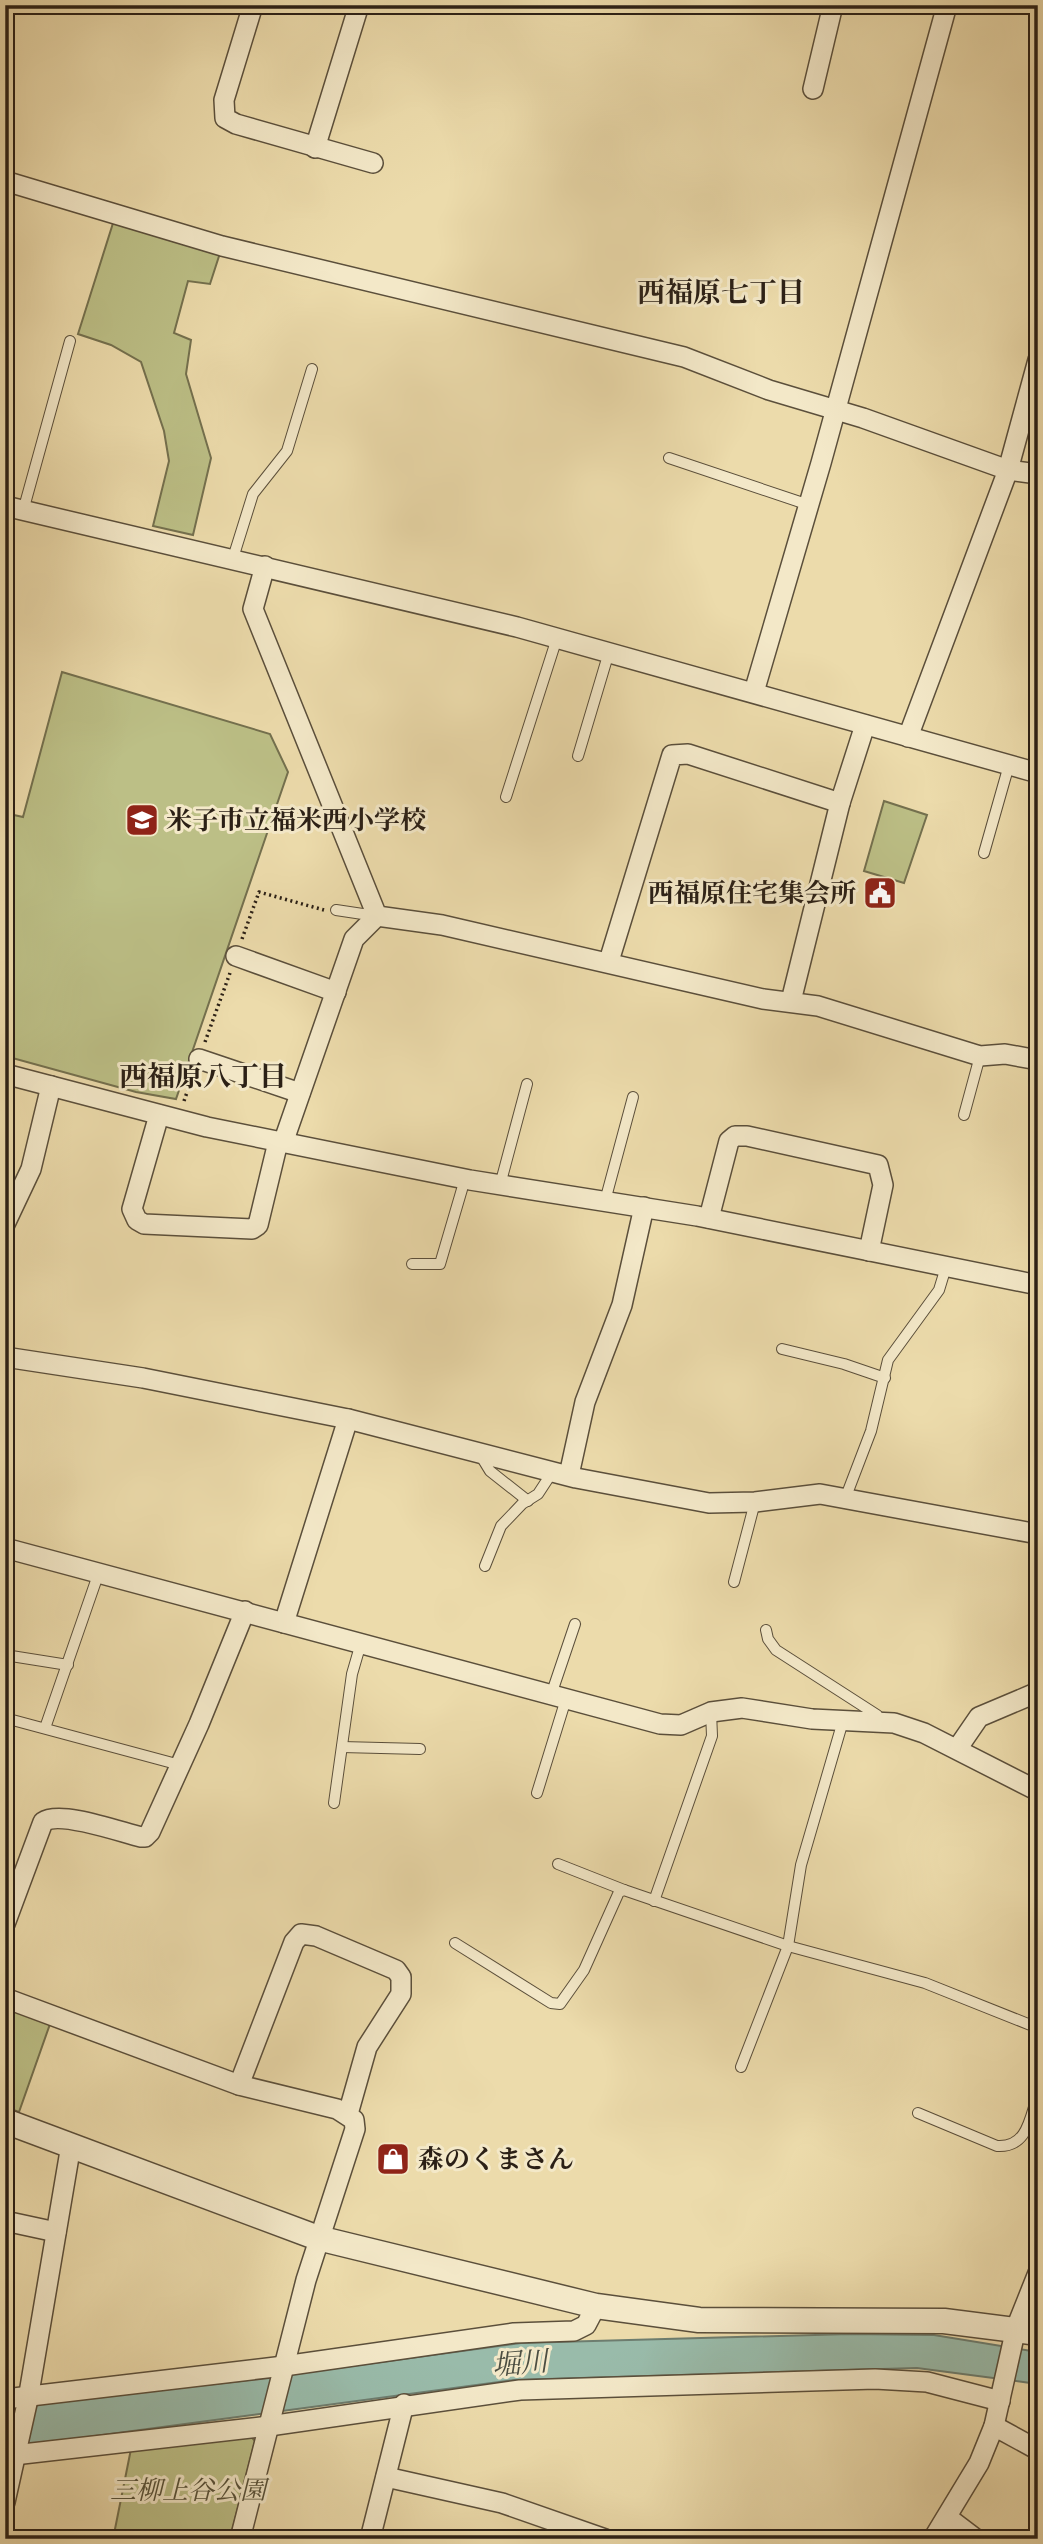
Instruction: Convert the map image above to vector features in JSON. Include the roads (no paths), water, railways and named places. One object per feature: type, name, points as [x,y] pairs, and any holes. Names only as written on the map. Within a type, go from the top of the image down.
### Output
[{"type":"street","points":[[253,5],[224,100],[225,118],[236,124],[373,163]]},
{"type":"street","points":[[315,148],[359,5]]},
{"type":"street","points":[[813,89],[833,5]]},
{"type":"street","points":[[754,691],[809,505],[947,5]]},
{"type":"street","points":[[5,180],[114,216],[235,249],[684,357],[769,390],[1008,470],[1038,474]]},
{"type":"street","points":[[908,737],[1008,470],[1038,360]]},
{"type":"street","points":[[14,508],[233,558],[557,638],[754,691],[864,725],[1038,773]]},
{"type":"street","points":[[265,566],[253,609],[377,916]]},
{"type":"street","points":[[791,1001],[841,803],[864,725]]},
{"type":"street","points":[[609,961],[672,755],[688,754],[841,803]]},
{"type":"street","points":[[377,916],[442,925],[609,961],[763,999],[791,1001],[980,1056],[1005,1054],[1038,1060]]},
{"type":"street","points":[[168,1117],[132,1209],[136,1220],[144,1224],[244,1231],[258,1225],[281,1142],[354,939],[377,916]]},
{"type":"street","points":[[236,956],[336,992]]},
{"type":"street","points":[[199,1059],[300,1093]]},
{"type":"street","points":[[5,1074],[168,1117],[281,1142],[465,1179],[709,1218],[1038,1285]]},
{"type":"street","points":[[5,1224],[13,1187],[31,1169],[51,1086]]},
{"type":"street","points":[[709,1218],[729,1141],[735,1136],[747,1136],[878,1165],[883,1185],[869,1251]]},
{"type":"street","points":[[561,1473],[622,1305],[644,1207]]},
{"type":"street","points":[[5,1357],[143,1378],[348,1419],[561,1473],[709,1503],[755,1502],[820,1494],[1038,1534]]},
{"type":"street","points":[[284,1623],[348,1419]]},
{"type":"street","points":[[5,1548],[98,1575],[134,1581],[245,1611],[607,1712],[672,1726],[694,1721],[711,1712],[742,1708],[843,1721],[880,1722],[916,1729],[1038,1791]]},
{"type":"street","points":[[6,1918],[43,1822],[48,1818],[65,1818],[145,1837],[180,1765],[245,1611]]},
{"type":"street","points":[[957,1749],[979,1717],[1038,1692]]},
{"type":"street","points":[[239,2085],[294,1941],[301,1934],[316,1936],[396,1970],[401,1977],[401,1994],[367,2047],[348,2114]]},
{"type":"street","points":[[5,1998],[239,2085],[348,2114],[354,2120],[355,2129],[318,2238],[240,2539]]},
{"type":"street","points":[[5,2120],[318,2238],[596,2306],[699,2319],[944,2321],[1027,2331]]},
{"type":"street","points":[[5,2502],[11,2455],[28,2399],[71,2145]]},
{"type":"street","points":[[5,2221],[56,2232]]},
{"type":"street","points":[[933,2539],[979,2463],[994,2426],[1004,2373],[1027,2331],[1038,2273]]},
{"type":"street","points":[[5,2399],[28,2399],[282,2373],[514,2333],[573,2332],[590,2320],[596,2306]]},
{"type":"street","points":[[11,2455],[520,2390],[875,2379],[927,2382],[1000,2399]]},
{"type":"street","points":[[370,2539],[404,2404]]},
{"type":"street","points":[[994,2426],[1038,2450]]},
{"type":"street","points":[[386,2477],[502,2503],[605,2539]]},
{"type":"street","points":[[947,2517],[976,2539]]},
{"type":"lane","points":[[14,508],[71,341]]},
{"type":"lane","points":[[233,558],[253,494],[287,451],[312,369]]},
{"type":"lane","points":[[669,458],[809,505]]},
{"type":"lane","points":[[506,797],[557,638]]},
{"type":"lane","points":[[578,756],[609,652]]},
{"type":"lane","points":[[985,853],[1009,765]]},
{"type":"lane","points":[[336,910],[377,916]]},
{"type":"lane","points":[[964,1115],[980,1056]]},
{"type":"lane","points":[[500,1185],[527,1084]]},
{"type":"lane","points":[[605,1201],[633,1097]]},
{"type":"lane","points":[[412,1264],[440,1264],[465,1179]]},
{"type":"lane","points":[[845,1499],[871,1431],[888,1360],[939,1290],[946,1266]]},
{"type":"lane","points":[[782,1349],[844,1364],[885,1378]]},
{"type":"lane","points":[[478,1452],[491,1471],[528,1501]]},
{"type":"lane","points":[[485,1566],[501,1526],[561,1473]]},
{"type":"lane","points":[[734,1582],[755,1502]]},
{"type":"lane","points":[[45,1728],[98,1575]]},
{"type":"lane","points":[[537,1793],[575,1624]]},
{"type":"lane","points":[[766,1630],[768,1639],[776,1650],[877,1715],[880,1722]]},
{"type":"lane","points":[[334,1803],[352,1674],[361,1643]]},
{"type":"lane","points":[[5,1655],[68,1665]]},
{"type":"lane","points":[[654,1900],[712,1736],[711,1712]]},
{"type":"lane","points":[[5,1718],[180,1765]]},
{"type":"lane","points":[[741,2067],[788,1946],[801,1865],[843,1721]]},
{"type":"lane","points":[[342,1747],[420,1749]]},
{"type":"lane","points":[[558,1864],[624,1890],[788,1946],[925,1983],[1038,2028]]},
{"type":"lane","points":[[456,1943],[551,2003],[560,2004],[584,1970],[619,1892],[624,1890]]},
{"type":"lane","points":[[918,2113],[953,2125],[997,2146],[1007,2147],[1025,2134],[1038,2094]]},
{"type":"water","name":"堀川","points":[[850,2334],[934,2335],[1038,2352],[1038,2384],[917,2368],[514,2380],[5,2448],[5,2407],[241,2381],[521,2343]]},
{"type":"place","name":"米子市立福米西小学校","points":[[142,820]]},
{"type":"place","name":"西福原住宅集会所","points":[[880,893]]},
{"type":"place","name":"森のくまさん","points":[[393,2159]]},
{"type":"district","name":"西福原七丁目","points":[[721,292]]},
{"type":"district","name":"西福原八丁目","points":[[203,1076]]},
{"type":"park label","name":"三柳上谷公園","points":[[188,2490]]}]
